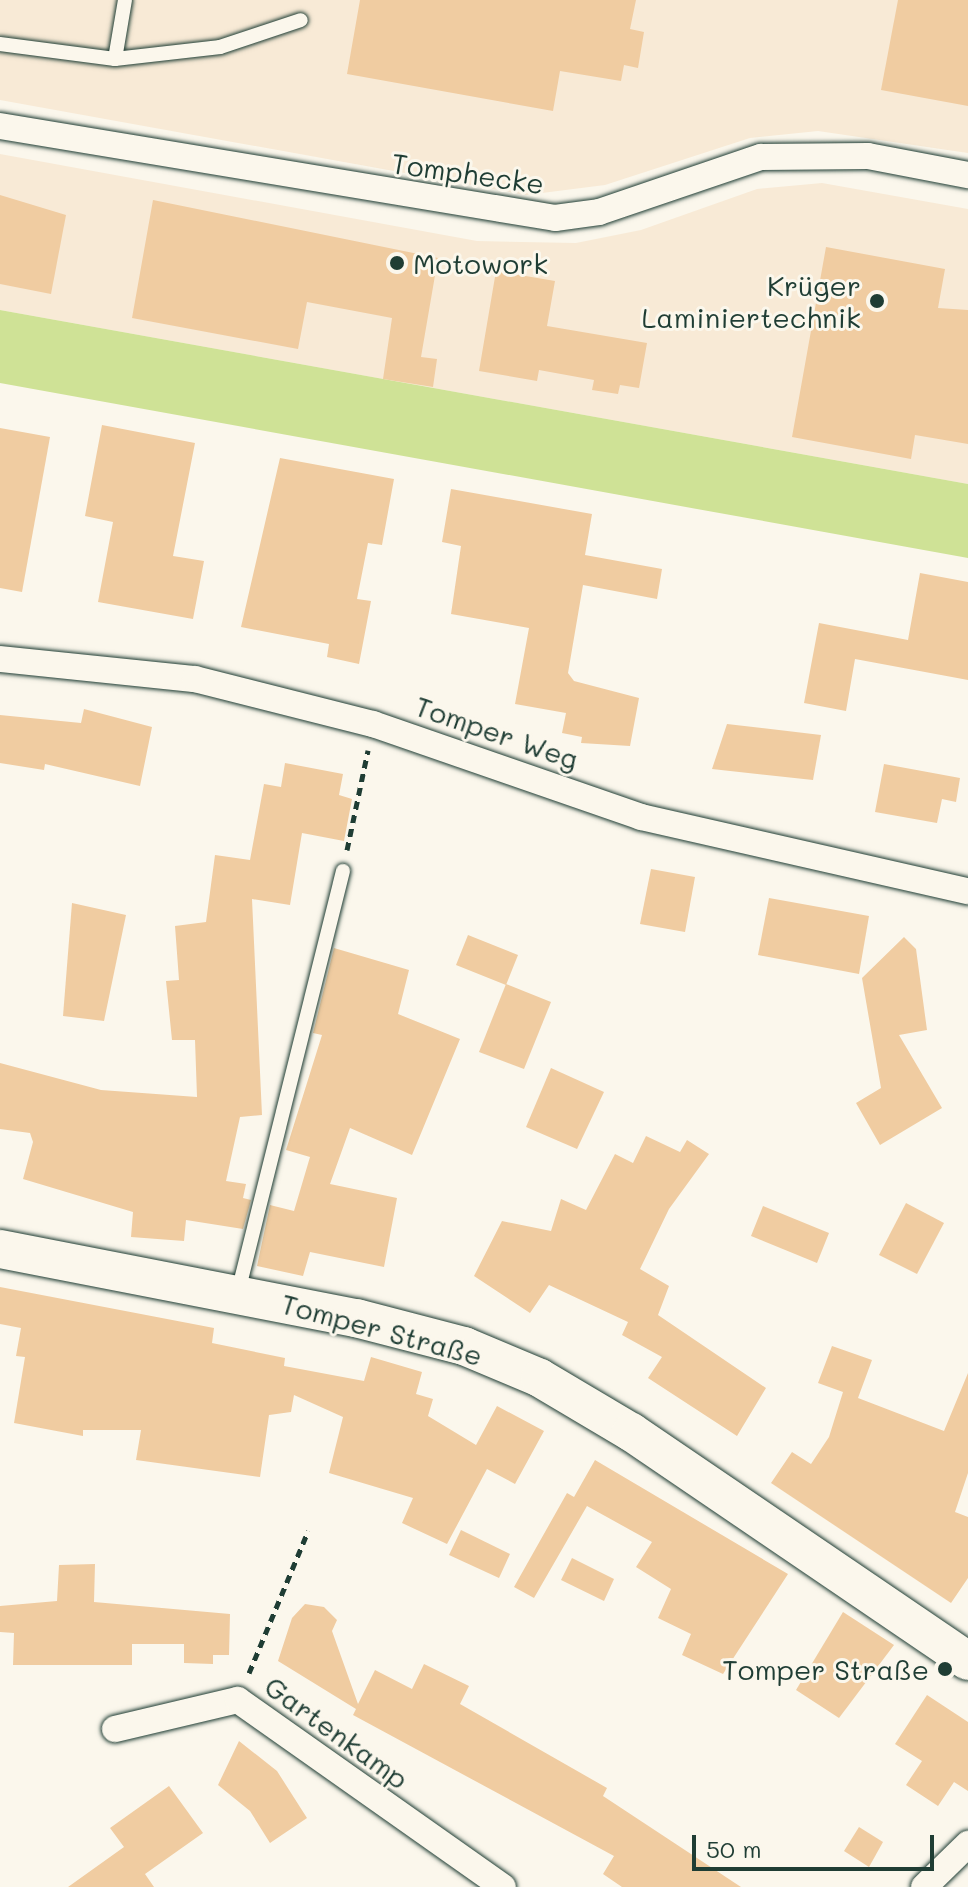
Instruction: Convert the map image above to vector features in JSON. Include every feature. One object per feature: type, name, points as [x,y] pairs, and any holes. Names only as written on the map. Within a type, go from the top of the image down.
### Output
[{"type":"main road","name":"Tomper Straße","points":[[0,1249],[238,1293],[464,1346],[540,1378],[631,1432],[968,1661]]},
{"type":"street","name":"Tomphecke","points":[[0,126],[555,218],[599,212],[761,157],[868,156],[968,175]]},
{"type":"street","name":"Tomper Weg","points":[[0,659],[195,679],[373,724],[641,817],[968,891]]},
{"type":"street","points":[[968,891],[968,914]]},
{"type":"street","name":"Gartenkamp","points":[[115,1729],[238,1700],[503,1887]]},
{"type":"street","points":[[924,1887],[968,1844]]},
{"type":"lane","points":[[115,59],[125,0]]},
{"type":"lane","points":[[0,44],[115,59],[220,47],[301,20]]},
{"type":"lane","points":[[238,1293],[343,871]]},
{"type":"path","points":[[343,871],[373,724]]},
{"type":"path","points":[[238,1700],[308,1531]]},
{"type":"shaded area","points":[[0,0],[968,0],[968,153],[818,131],[750,138],[605,185],[526,195],[0,100]]},
{"type":"shaded area","points":[[0,154],[477,241],[576,243],[641,230],[757,189],[822,183],[968,209],[968,484],[0,310]]},
{"type":"green space","points":[[0,310],[968,484],[968,558],[0,383]]},
{"type":"building","points":[[360,0],[636,0],[630,29],[644,32],[638,68],[624,65],[621,81],[560,71],[553,111],[347,74]]},
{"type":"building","points":[[898,0],[968,0],[968,106],[881,90]]},
{"type":"building","points":[[0,195],[66,215],[51,294],[0,284]]},
{"type":"building","points":[[153,200],[438,258],[421,357],[437,359],[433,387],[383,379],[392,318],[307,302],[298,349],[132,318]]},
{"type":"building","points":[[826,247],[945,269],[938,308],[968,310],[968,444],[915,435],[911,459],[792,437]]},
{"type":"building","points":[[496,271],[555,281],[547,326],[647,343],[639,388],[620,385],[618,394],[592,390],[594,380],[539,370],[537,381],[479,371]]},
{"type":"building","points":[[102,425],[195,443],[173,556],[204,561],[193,619],[98,602],[113,522],[85,516]]},
{"type":"building","points":[[0,428],[50,437],[22,592],[0,588]]},
{"type":"building","points":[[280,458],[394,479],[382,545],[368,543],[357,599],[371,601],[359,664],[327,657],[329,644],[241,627]]},
{"type":"building","points":[[451,489],[592,514],[585,555],[662,569],[657,599],[583,585],[568,673],[574,681],[639,698],[630,746],[581,743],[582,737],[562,733],[566,713],[515,704],[529,628],[451,614],[461,546],[442,542]]},
{"type":"building","points":[[920,573],[968,582],[968,680],[855,659],[846,711],[804,703],[819,623],[908,640]]},
{"type":"building","points":[[84,709],[152,727],[140,786],[45,764],[44,770],[0,763],[0,715],[81,723]]},
{"type":"building","points":[[727,724],[821,735],[813,780],[712,769]]},
{"type":"building","points":[[285,763],[343,774],[339,795],[352,799],[344,841],[302,833],[290,905],[252,899],[262,1115],[240,1117],[226,1181],[246,1184],[243,1198],[251,1200],[243,1229],[186,1220],[184,1241],[131,1237],[133,1212],[23,1179],[33,1142],[30,1133],[0,1129],[0,1063],[101,1090],[197,1097],[195,1040],[172,1040],[166,981],[179,980],[175,926],[206,922],[215,855],[250,860],[264,784],[281,787]]},
{"type":"building","points":[[884,764],[960,778],[956,802],[942,799],[937,823],[875,812]]},
{"type":"building","points":[[651,869],[695,877],[685,932],[640,924]]},
{"type":"building","points":[[769,898],[869,916],[859,974],[758,955]]},
{"type":"building","points":[[72,903],[126,915],[104,1021],[63,1016]]},
{"type":"building","points":[[468,935],[518,955],[506,985],[456,965]]},
{"type":"building","points":[[904,937],[916,949],[927,1030],[899,1035],[942,1108],[880,1145],[856,1103],[881,1088],[862,978]]},
{"type":"building","points":[[334,948],[409,970],[398,1014],[460,1039],[412,1155],[350,1128],[330,1184],[397,1198],[384,1267],[310,1252],[303,1276],[257,1266],[270,1205],[294,1211],[310,1157],[286,1150],[322,1035],[313,1033]]},
{"type":"building","points":[[506,984],[551,1002],[524,1069],[479,1052]]},
{"type":"building","points":[[551,1068],[604,1092],[577,1149],[526,1127]]},
{"type":"building","points":[[646,1136],[680,1152],[687,1140],[709,1154],[669,1209],[640,1269],[669,1286],[658,1315],[766,1388],[737,1436],[648,1378],[662,1357],[622,1335],[628,1322],[549,1285],[530,1313],[474,1276],[502,1221],[551,1231],[561,1199],[586,1210],[615,1154],[633,1163]]},
{"type":"building","points":[[906,1203],[944,1223],[917,1274],[879,1255]]},
{"type":"building","points":[[763,1206],[829,1233],[817,1263],[751,1236]]},
{"type":"building","points":[[0,1287],[214,1328],[212,1343],[285,1358],[284,1366],[364,1381],[371,1357],[422,1372],[416,1394],[433,1399],[428,1416],[476,1445],[497,1406],[544,1431],[515,1484],[487,1469],[447,1544],[402,1523],[413,1498],[329,1473],[343,1417],[294,1395],[291,1412],[269,1415],[260,1477],[136,1460],[141,1430],[83,1430],[83,1436],[14,1423],[25,1357],[16,1356],[21,1328],[0,1324]]},
{"type":"building","points":[[832,1346],[872,1360],[858,1398],[944,1431],[968,1373],[968,1473],[955,1512],[968,1517],[968,1578],[951,1603],[771,1483],[792,1452],[811,1464],[829,1437],[843,1392],[818,1383]]},
{"type":"building","points":[[595,1460],[788,1574],[723,1674],[682,1655],[691,1634],[658,1618],[671,1589],[636,1567],[652,1542],[587,1506],[534,1598],[514,1587],[567,1493],[574,1497]]},
{"type":"building","points":[[461,1530],[510,1554],[499,1578],[449,1555]]},
{"type":"building","points":[[572,1558],[614,1579],[604,1601],[561,1580]]},
{"type":"building","points":[[95,1564],[94,1602],[230,1614],[229,1655],[213,1655],[213,1664],[184,1663],[184,1644],[132,1644],[132,1665],[13,1665],[14,1633],[0,1632],[0,1606],[57,1601],[59,1565]]},
{"type":"building","points":[[305,1604],[324,1607],[337,1620],[332,1631],[358,1704],[375,1670],[412,1689],[424,1664],[469,1686],[460,1704],[607,1788],[603,1796],[741,1887],[622,1887],[603,1874],[614,1856],[353,1715],[356,1709],[278,1661],[292,1618]]},
{"type":"building","points":[[843,1612],[894,1645],[839,1718],[796,1690]]},
{"type":"building","points":[[927,1695],[968,1722],[968,1791],[954,1782],[938,1806],[906,1785],[922,1761],[895,1744]]},
{"type":"building","points":[[239,1741],[277,1771],[307,1818],[270,1843],[250,1811],[218,1785]]},
{"type":"building","points":[[169,1786],[203,1833],[145,1874],[154,1887],[68,1887],[124,1847],[110,1828]]},
{"type":"building","points":[[859,1827],[883,1842],[869,1867],[844,1851]]},
{"type":"place","name":"Motowork","points":[[397,263]]},
{"type":"place","name":"Krüger Laminiertechnik","points":[[877,301]]},
{"type":"place","name":"Tomper Straße","points":[[945,1669]]}]
